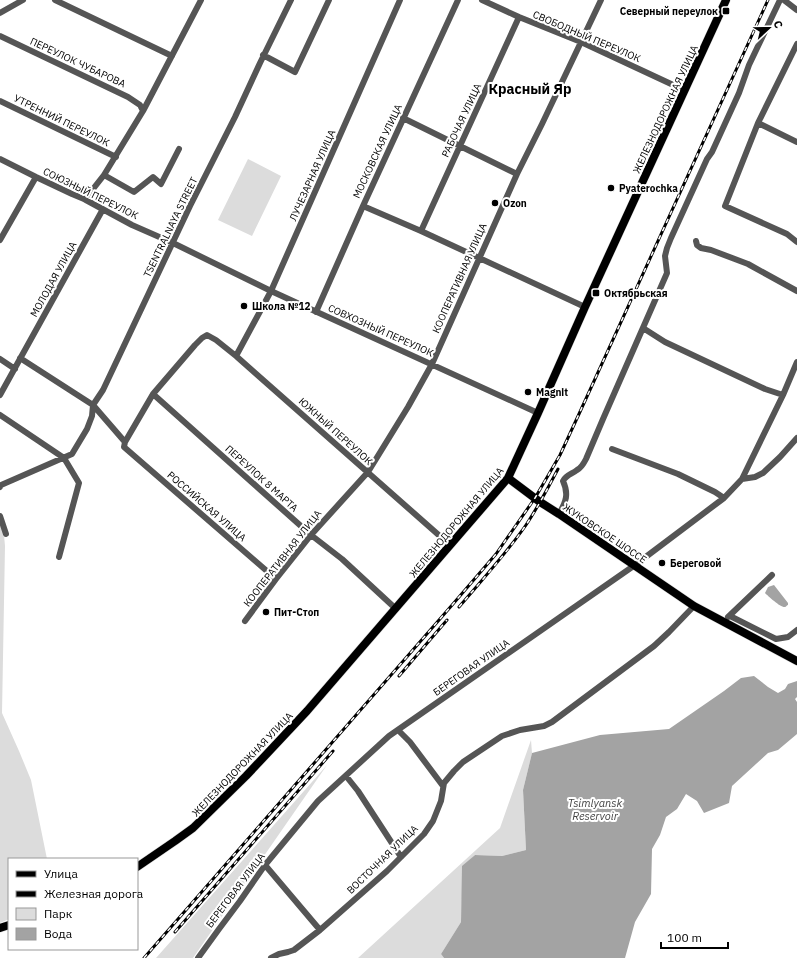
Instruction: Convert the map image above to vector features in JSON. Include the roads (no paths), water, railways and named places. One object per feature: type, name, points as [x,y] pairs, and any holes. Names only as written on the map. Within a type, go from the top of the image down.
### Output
[{"type":"main road","name":"ЖЕЛЕЗНОДОРОЖНАЯ УЛИЦА","points":[[138,866],[193,828],[246,776],[307,711],[508,478],[585,306],[726,0]]},
{"type":"main road","name":"ЖУКОВСКОЕ ШОССЕ","points":[[508,478],[540,502],[694,606],[727,619],[796,661]]},
{"type":"street","points":[[0,13],[13,2],[23,0]]},
{"type":"street","points":[[54,0],[172,56]]},
{"type":"street","points":[[84,199],[104,175],[143,112],[201,0]]},
{"type":"street","name":"TSENTRALNAYA STREET","points":[[64,458],[72,454],[87,429],[92,416],[93,406],[103,390],[190,206],[247,93],[291,0]]},
{"type":"street","points":[[264,56],[295,72],[329,0]]},
{"type":"street","name":"ЛУЧЕЗАРНАЯ УЛИЦА","points":[[236,356],[271,291],[400,0]]},
{"type":"street","name":"МОСКОВСКАЯ УЛИЦА","points":[[316,312],[458,0]]},
{"type":"street","name":"СВОБОДНЫЙ ПЕРЕУЛОК","points":[[482,0],[580,42],[684,90]]},
{"type":"street","name":"КООПЕРАТИВНАЯ УЛИЦА","points":[[245,621],[311,535],[368,472],[408,407],[432,364],[517,174],[601,0]]},
{"type":"street","points":[[559,514],[565,503],[566,495],[566,486],[563,481],[566,476],[578,470],[586,459],[667,273],[665,256],[673,233],[707,159],[712,152],[739,93],[749,65],[780,0]]},
{"type":"street","points":[[784,0],[797,10]]},
{"type":"street","name":"РАБОЧАЯ УЛИЦА","points":[[421,231],[519,17]]},
{"type":"street","name":"ПЕРЕУЛОК ЧУБАРОВА","points":[[0,36],[128,97],[140,105],[143,112]]},
{"type":"street","points":[[797,44],[758,123],[725,206],[787,234],[797,242]]},
{"type":"street","name":"УТРЕННИЙ ПЕРЕУЛОК","points":[[0,101],[116,157]]},
{"type":"street","points":[[403,118],[517,174]]},
{"type":"street","points":[[758,123],[797,142]]},
{"type":"street","name":"СОЮЗНЫЙ ПЕРЕУЛОК","points":[[104,175],[134,192],[153,177],[161,184],[179,149]]},
{"type":"street","name":"СОЮЗНЫЙ ПЕРЕУЛОК","points":[[0,159],[84,199],[132,225],[173,243]]},
{"type":"street","points":[[0,240],[36,177]]},
{"type":"street","points":[[363,206],[585,306]]},
{"type":"street","name":"МОЛОДАЯ УЛИЦА","points":[[0,395],[103,209]]},
{"type":"street","points":[[696,241],[697,245],[701,248],[711,250],[748,264],[797,291]]},
{"type":"street","name":"СОВХОЗНЫЙ ПЕРЕУЛОК","points":[[173,243],[316,312],[538,413]]},
{"type":"street","points":[[643,328],[665,342],[764,389],[783,395]]},
{"type":"street","name":"ЮЖНЫЙ ПЕРЕУЛОК","points":[[153,394],[195,345],[207,335],[216,340],[236,356],[450,545]]},
{"type":"street","points":[[20,358],[93,406]]},
{"type":"street","points":[[0,359],[15,369]]},
{"type":"street","points":[[742,479],[783,395],[797,362]]},
{"type":"street","points":[[125,444],[153,394]]},
{"type":"street","name":"ПЕРЕУЛОК 8 МАРТА","points":[[153,394],[311,535],[342,559],[395,608]]},
{"type":"street","name":"РОССИЙСКАЯ УЛИЦА","points":[[93,406],[125,444],[276,579]]},
{"type":"street","points":[[0,415],[64,458],[80,483],[59,557]]},
{"type":"street","points":[[742,479],[755,477],[763,473],[797,438]]},
{"type":"street","points":[[612,449],[678,474],[724,498]]},
{"type":"street","points":[[0,487],[1,485],[64,458]]},
{"type":"street","name":"БЕРЕГОВАЯ УЛИЦА","points":[[198,958],[240,902],[265,865],[318,801],[389,736],[635,565],[724,498],[742,479]]},
{"type":"street","points":[[0,516],[6,534]]},
{"type":"street","points":[[772,575],[727,619],[776,639],[788,637],[797,630]]},
{"type":"street","name":"ВОСТОЧНАЯ УЛИЦА","points":[[271,958],[294,950],[320,930],[387,871],[424,834],[431,825],[441,801],[444,783],[464,762],[502,736],[520,730],[544,726],[552,722],[654,646],[670,632],[694,606]]},
{"type":"street","points":[[398,730],[410,742],[443,786]]},
{"type":"street","points":[[346,776],[358,791],[401,857]]},
{"type":"street","points":[[265,865],[320,930]]},
{"type":"water","points":[[774,585],[788,603],[785,607],[778,604],[765,593],[768,587]]},
{"type":"water","name":"Tsimlyansk Reservoir","points":[[754,676],[778,693],[785,689],[788,684],[797,681],[797,697],[795,699],[797,702],[797,734],[778,750],[768,753],[732,786],[729,803],[704,813],[697,801],[686,794],[677,809],[666,817],[660,835],[652,849],[651,894],[635,922],[625,958],[444,958],[441,954],[461,922],[462,866],[475,855],[502,856],[526,850],[523,790],[532,753],[600,735],[669,729],[741,678]]},
{"type":"railway","points":[[144,958],[496,554],[535,498],[560,455],[768,0]]},
{"type":"railway","points":[[459,607],[494,567],[526,525],[558,469]]},
{"type":"railway","points":[[399,676],[447,620]]},
{"type":"railway","points":[[175,932],[333,751]]},
{"type":"place","name":"Северный переулок","points":[[726,11]]},
{"type":"place","name":"Pyaterochka","points":[[611,188]]},
{"type":"place","name":"Ozon","points":[[495,203]]},
{"type":"place","name":"Октябрьская","points":[[596,293]]},
{"type":"place","name":"Школа №12","points":[[244,306]]},
{"type":"place","name":"Magnit","points":[[528,392]]},
{"type":"place","name":"Береговой","points":[[662,563]]},
{"type":"place","name":"Пит-Стоп","points":[[266,612]]},
{"type":"district","name":"Красный Яр","points":[[530,89]]}]
